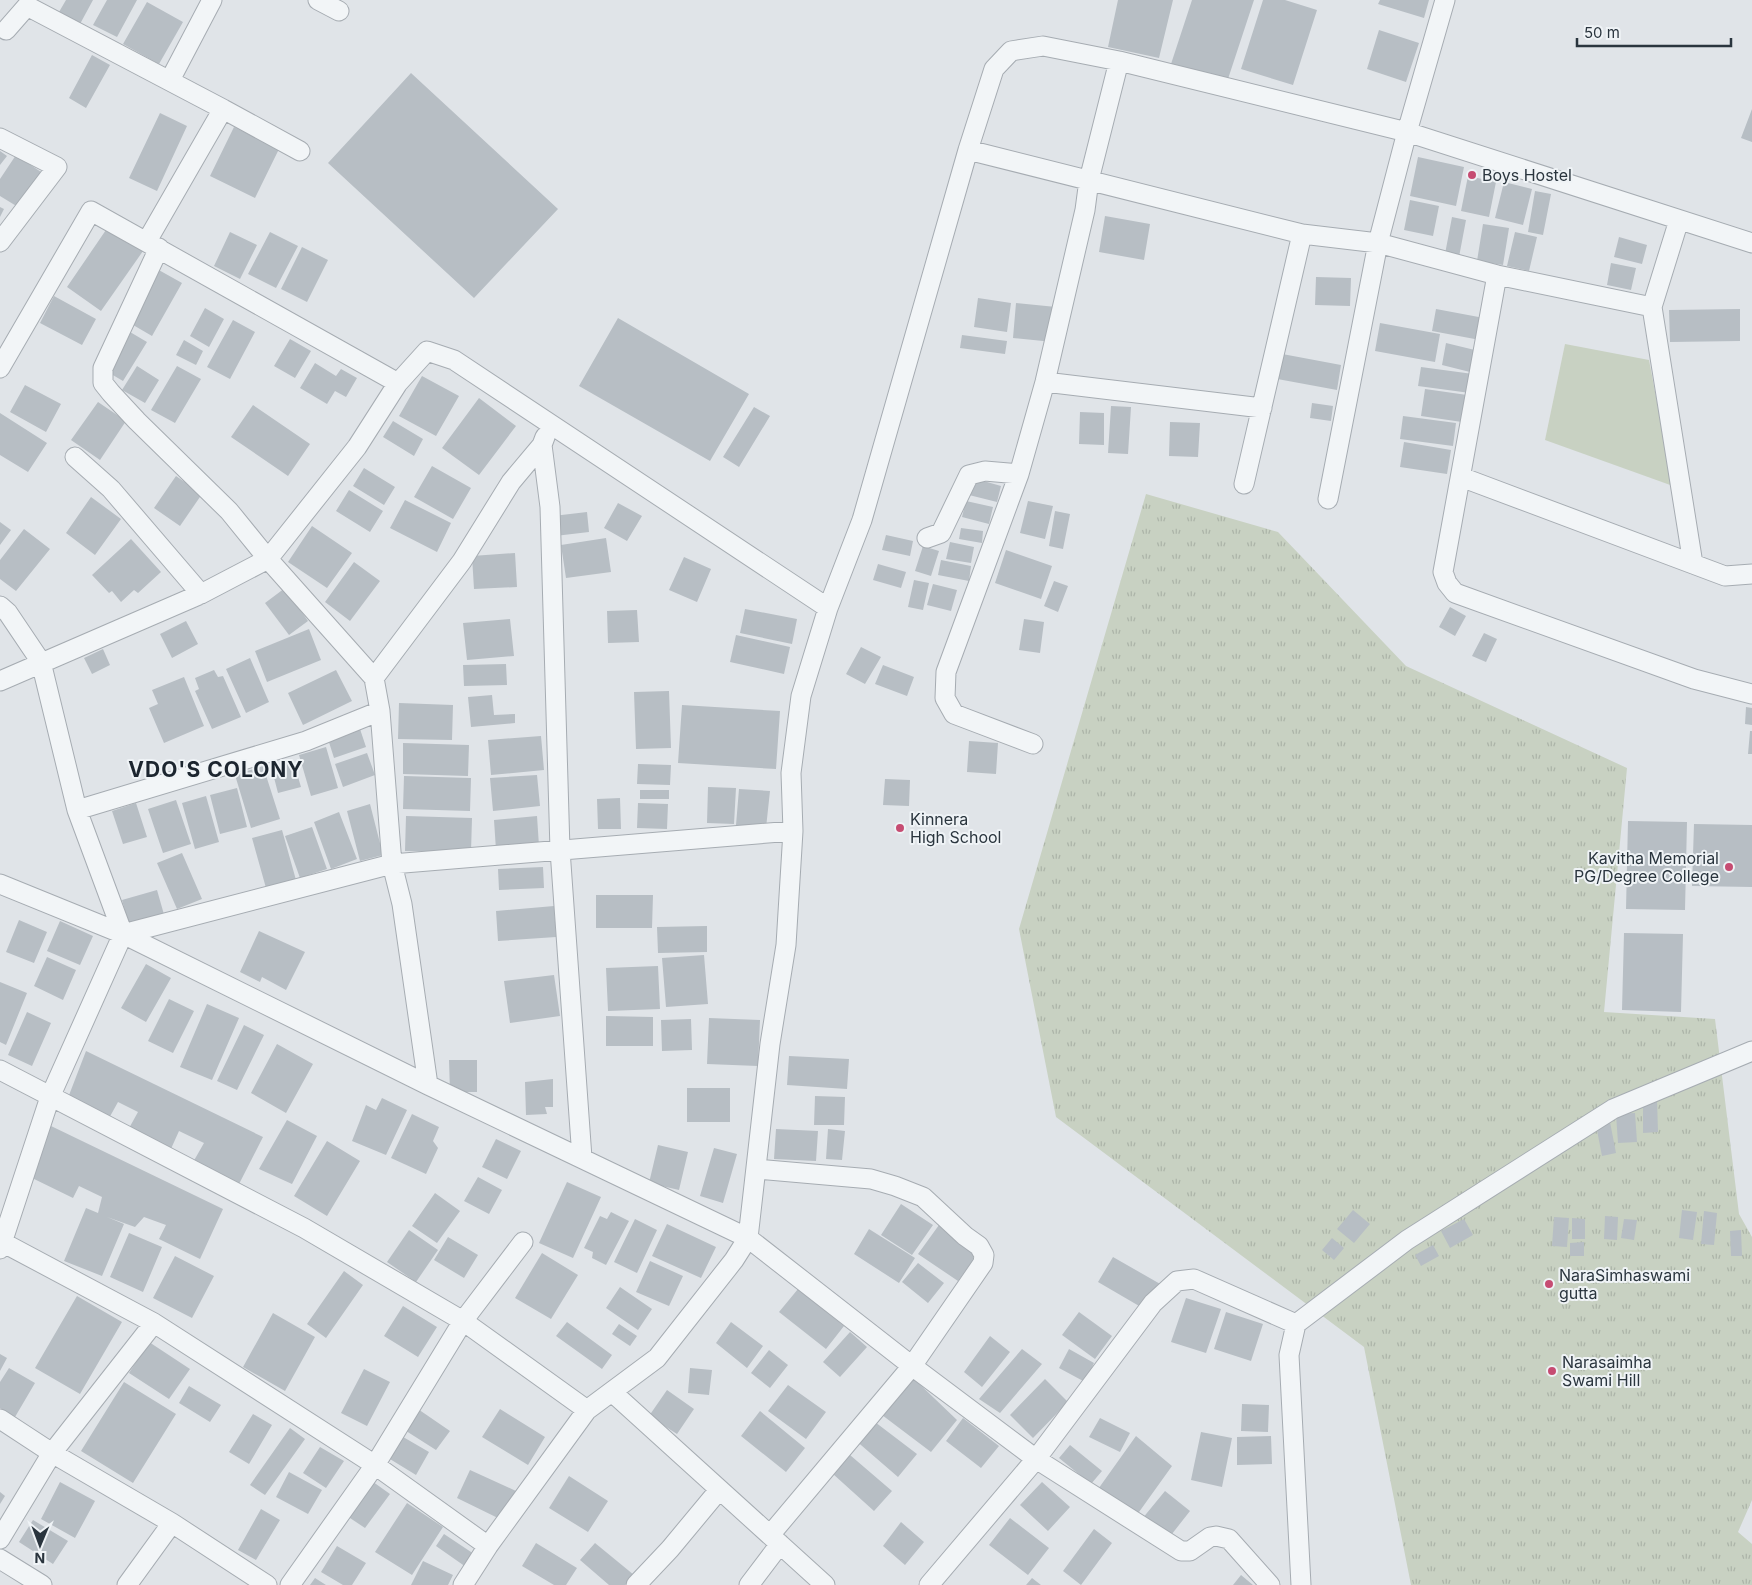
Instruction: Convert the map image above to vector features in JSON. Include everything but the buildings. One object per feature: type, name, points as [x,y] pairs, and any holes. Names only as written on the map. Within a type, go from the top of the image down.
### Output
[{"type":"street","points":[[170,80],[212,0]]},
{"type":"street","points":[[318,0],[339,11]]},
{"type":"street","points":[[1328,499],[1378,243],[1445,0]]},
{"type":"street","points":[[2,30],[27,6],[170,80],[300,151]]},
{"type":"street","points":[[463,1585],[488,1546],[587,1410],[657,1358],[734,1260],[748,1238],[770,1044],[786,945],[793,831],[791,773],[801,696],[828,608],[862,520],[968,150],[994,69],[1011,51],[1043,46],[1119,61],[1408,132],[1752,243]]},
{"type":"street","points":[[1032,744],[954,714],[945,698],[946,672],[1019,474],[1045,382],[1085,210],[1089,180],[1119,61]]},
{"type":"street","points":[[224,109],[153,245],[103,368],[103,383],[137,421],[228,511],[374,678],[380,711],[392,864],[402,904],[428,1085]]},
{"type":"street","points":[[0,138],[57,167],[0,242]]},
{"type":"street","points":[[968,150],[1302,234],[1378,243],[1496,275],[1652,307]]},
{"type":"street","points":[[0,368],[91,211],[398,383]]},
{"type":"street","points":[[1679,220],[1652,307],[1693,564]]},
{"type":"street","points":[[1244,484],[1302,234]]},
{"type":"street","points":[[1496,275],[1443,572],[1446,583],[1455,592],[1694,679],[1752,694]]},
{"type":"street","points":[[0,680],[201,594],[268,559],[357,447],[398,383],[428,351],[454,360],[828,608]]},
{"type":"street","points":[[1045,382],[1262,408]]},
{"type":"street","points":[[374,678],[462,561],[511,482],[542,445],[549,423]]},
{"type":"street","points":[[542,445],[550,507],[560,850],[582,1158]]},
{"type":"street","points":[[75,457],[111,489],[201,594]]},
{"type":"street","points":[[927,538],[941,533],[969,475],[985,471],[1019,474]]},
{"type":"street","points":[[1461,477],[1725,576],[1752,574]]},
{"type":"street","points":[[0,606],[8,613],[41,662],[77,810],[123,934],[50,1097],[1,1244],[154,1323],[375,1465],[488,1546]]},
{"type":"street","points":[[77,810],[306,741],[380,711]]},
{"type":"street","points":[[123,934],[392,864],[793,831]]},
{"type":"street","points":[[0,884],[123,934],[428,1085],[748,1238],[912,1366],[1036,1459],[1181,1551],[1190,1551],[1210,1537],[1216,1536],[1229,1539],[1270,1585]]},
{"type":"street","points":[[1301,1585],[1289,1355],[1296,1324],[1407,1240],[1613,1109],[1752,1051]]},
{"type":"street","points":[[0,1070],[304,1228],[463,1321],[587,1410]]},
{"type":"street","points":[[749,1585],[775,1540],[912,1366],[983,1263],[984,1255],[979,1246],[965,1236],[923,1197],[895,1186],[871,1180],[756,1169]]},
{"type":"street","points":[[290,1585],[375,1465],[463,1321],[523,1242]]},
{"type":"street","points":[[929,1585],[1036,1459],[1153,1303],[1177,1281],[1194,1279],[1296,1324]]},
{"type":"street","points":[[0,1539],[52,1453],[154,1323]]},
{"type":"street","points":[[612,1392],[825,1585]]},
{"type":"street","points":[[0,1419],[52,1453],[172,1523],[267,1585]]},
{"type":"street","points":[[636,1585],[670,1549],[719,1490]]},
{"type":"street","points":[[127,1585],[172,1523]]},
{"type":"street","points":[[0,1559],[42,1585]]},
{"type":"green space","points":[[1565,344],[1649,360],[1673,486],[1545,440]]},
{"type":"green space","points":[[1146,494],[1278,532],[1406,666],[1627,768],[1604,1012],[1715,1019],[1739,1214],[1752,1237],[1752,1500],[1738,1532],[1752,1544],[1752,1585],[1411,1585],[1364,1347],[1056,1117],[1019,929]]},
{"type":"place","name":"Boys Hostel","points":[[1472,175]]},
{"type":"place","name":"Kinnera High School","points":[[900,828]]},
{"type":"place","name":"Kavitha Memorial PG/Degree College","points":[[1729,867]]},
{"type":"place","name":"NaraSimhaswami gutta","points":[[1549,1284]]},
{"type":"place","name":"Narasaimha Swami Hill","points":[[1552,1371]]},
{"type":"district","name":"VDO'S COLONY","points":[[216,769]]}]
